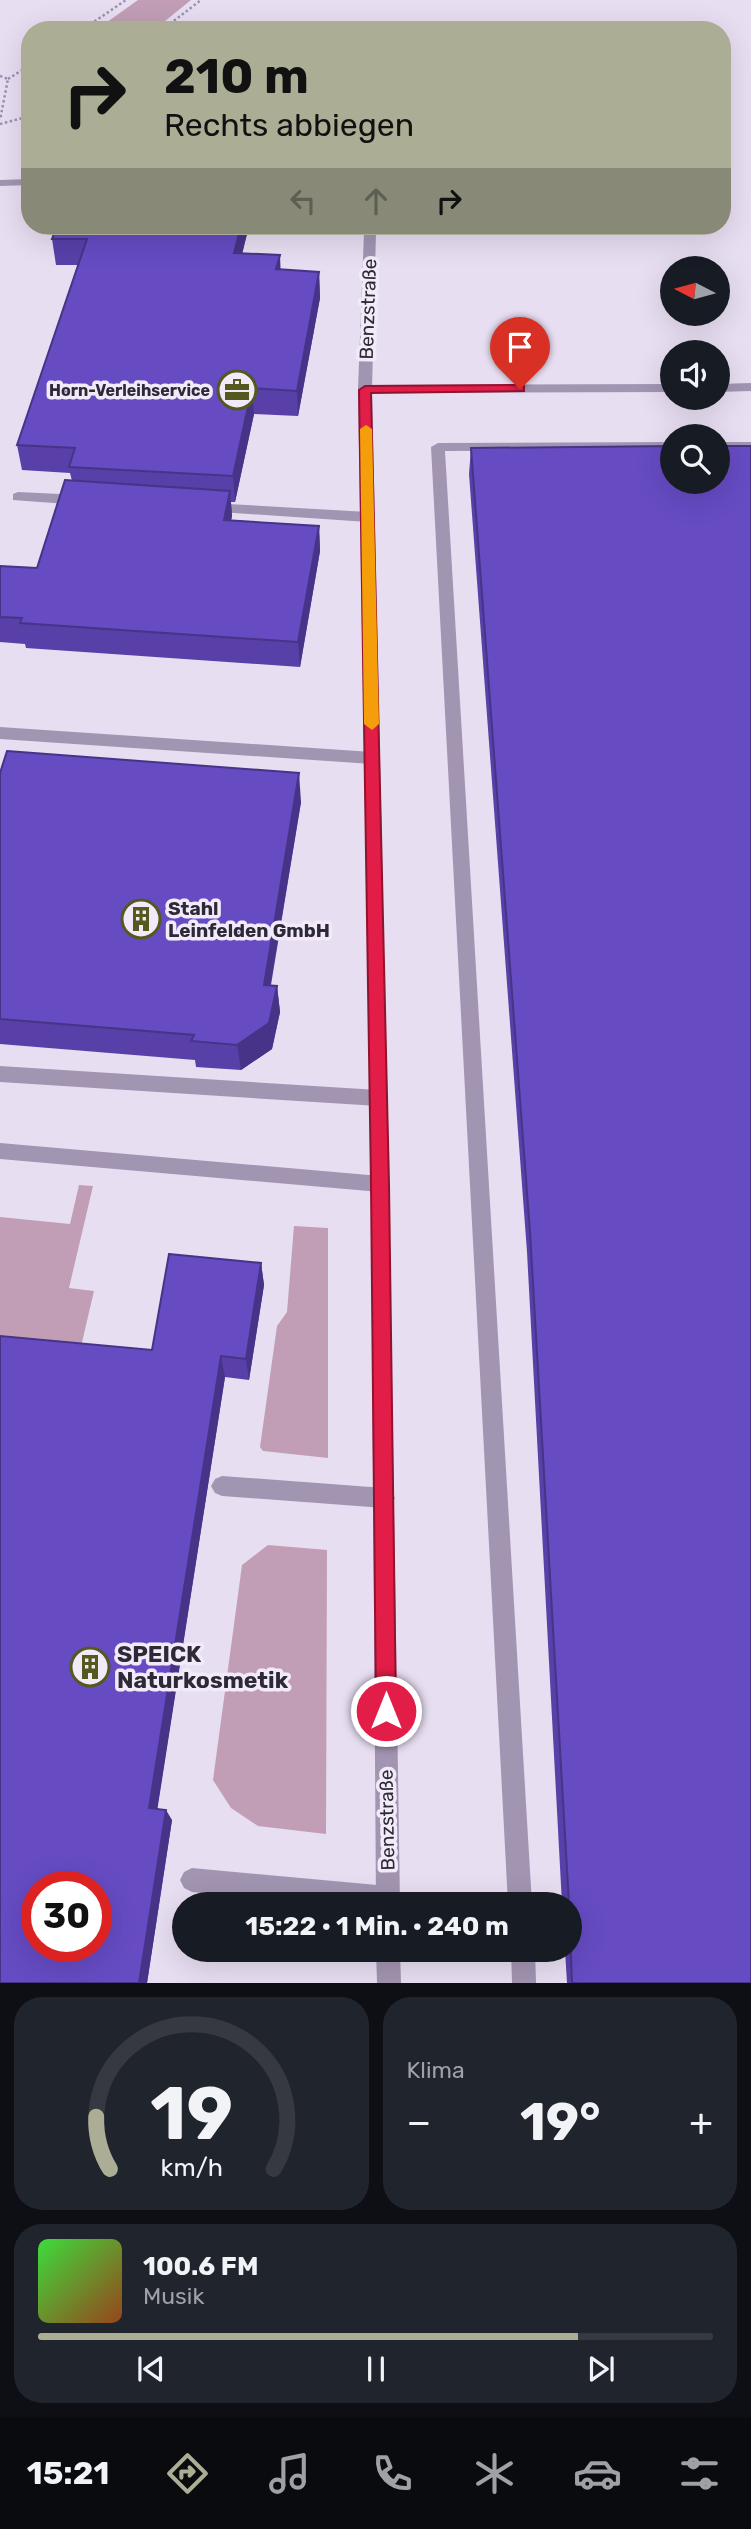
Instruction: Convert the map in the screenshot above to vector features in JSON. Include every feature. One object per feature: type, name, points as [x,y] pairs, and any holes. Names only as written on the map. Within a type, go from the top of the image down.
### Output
[{"type":"street","points":[[0,183],[21,182]]},
{"type":"street","name":"Benzstraße","points":[[370,235],[365,390],[380,1184],[388,1892]]},
{"type":"street","points":[[730,388],[751,387]]},
{"type":"street","points":[[365,390],[660,388]]},
{"type":"street","points":[[519,1892],[438,447],[660,446]]},
{"type":"street","points":[[730,446],[751,446]]},
{"type":"street","points":[[18,497],[101,502]]},
{"type":"street","points":[[197,507],[368,517]]},
{"type":"street","points":[[0,733],[372,758]]},
{"type":"street","points":[[0,1074],[320,1097],[378,1098]]},
{"type":"street","points":[[0,1151],[380,1184]]},
{"type":"street","points":[[222,1486],[384,1497]]},
{"type":"street","points":[[192,1880],[304,1892]]},
{"type":"street","points":[[388,1962],[389,1983]]},
{"type":"street","points":[[523,1962],[524,1983]]},
{"type":"path","points":[[95,21],[126,0]]},
{"type":"path","points":[[174,21],[201,0]]},
{"type":"path","points":[[21,71],[8,79],[0,122],[21,118]]},
{"type":"path","points":[[0,76],[8,79]]},
{"type":"shaded area","points":[[138,0],[191,0],[165,21],[109,21]]},
{"type":"shaded area","points":[[79,1185],[93,1186],[69,1288],[94,1291],[79,1355],[0,1349],[0,1217],[70,1224]]},
{"type":"shaded area","points":[[294,1226],[328,1228],[328,1458],[263,1451],[260,1447],[277,1326],[287,1312]]},
{"type":"shaded area","points":[[268,1545],[327,1550],[326,1834],[258,1826],[231,1808],[213,1780],[242,1565]]},
{"type":"building","points":[[54,235],[239,235],[234,253],[280,255],[276,269],[319,272],[297,391],[252,388],[233,476],[69,467],[75,448],[17,445],[87,239],[52,239]]},
{"type":"building","points":[[660,446],[660,494],[730,494],[730,446],[751,446],[751,1983],[572,1983],[571,1962],[582,1962],[582,1892],[568,1892],[530,1232],[471,448]]},
{"type":"building","points":[[65,480],[230,491],[224,520],[319,526],[298,642],[20,623],[22,618],[0,617],[0,566],[37,568]]},
{"type":"building","name":"Stahl Leinfelden GmbH","points":[[7,751],[299,773],[264,985],[277,986],[269,1023],[237,1045],[191,1041],[194,1035],[0,1019],[0,773]]},
{"type":"building","name":"SPEICK Naturkosmetik","points":[[169,1254],[261,1263],[246,1359],[221,1356],[149,1808],[166,1810],[139,1983],[0,1983],[0,1336],[152,1350]]},
{"type":"slow traffic","points":[[366,429],[372,724]]},
{"type":"place","name":"Horn-Verleihservice","points":[[237,390]]},
{"type":"place","name":"Stahl Leinfelden GmbH","points":[[141,919]]},
{"type":"place","name":"SPEICK Naturkosmetik","points":[[90,1667]]},
{"type":"route","points":[[386,1711],[380,1184],[365,390],[520,389]]}]
